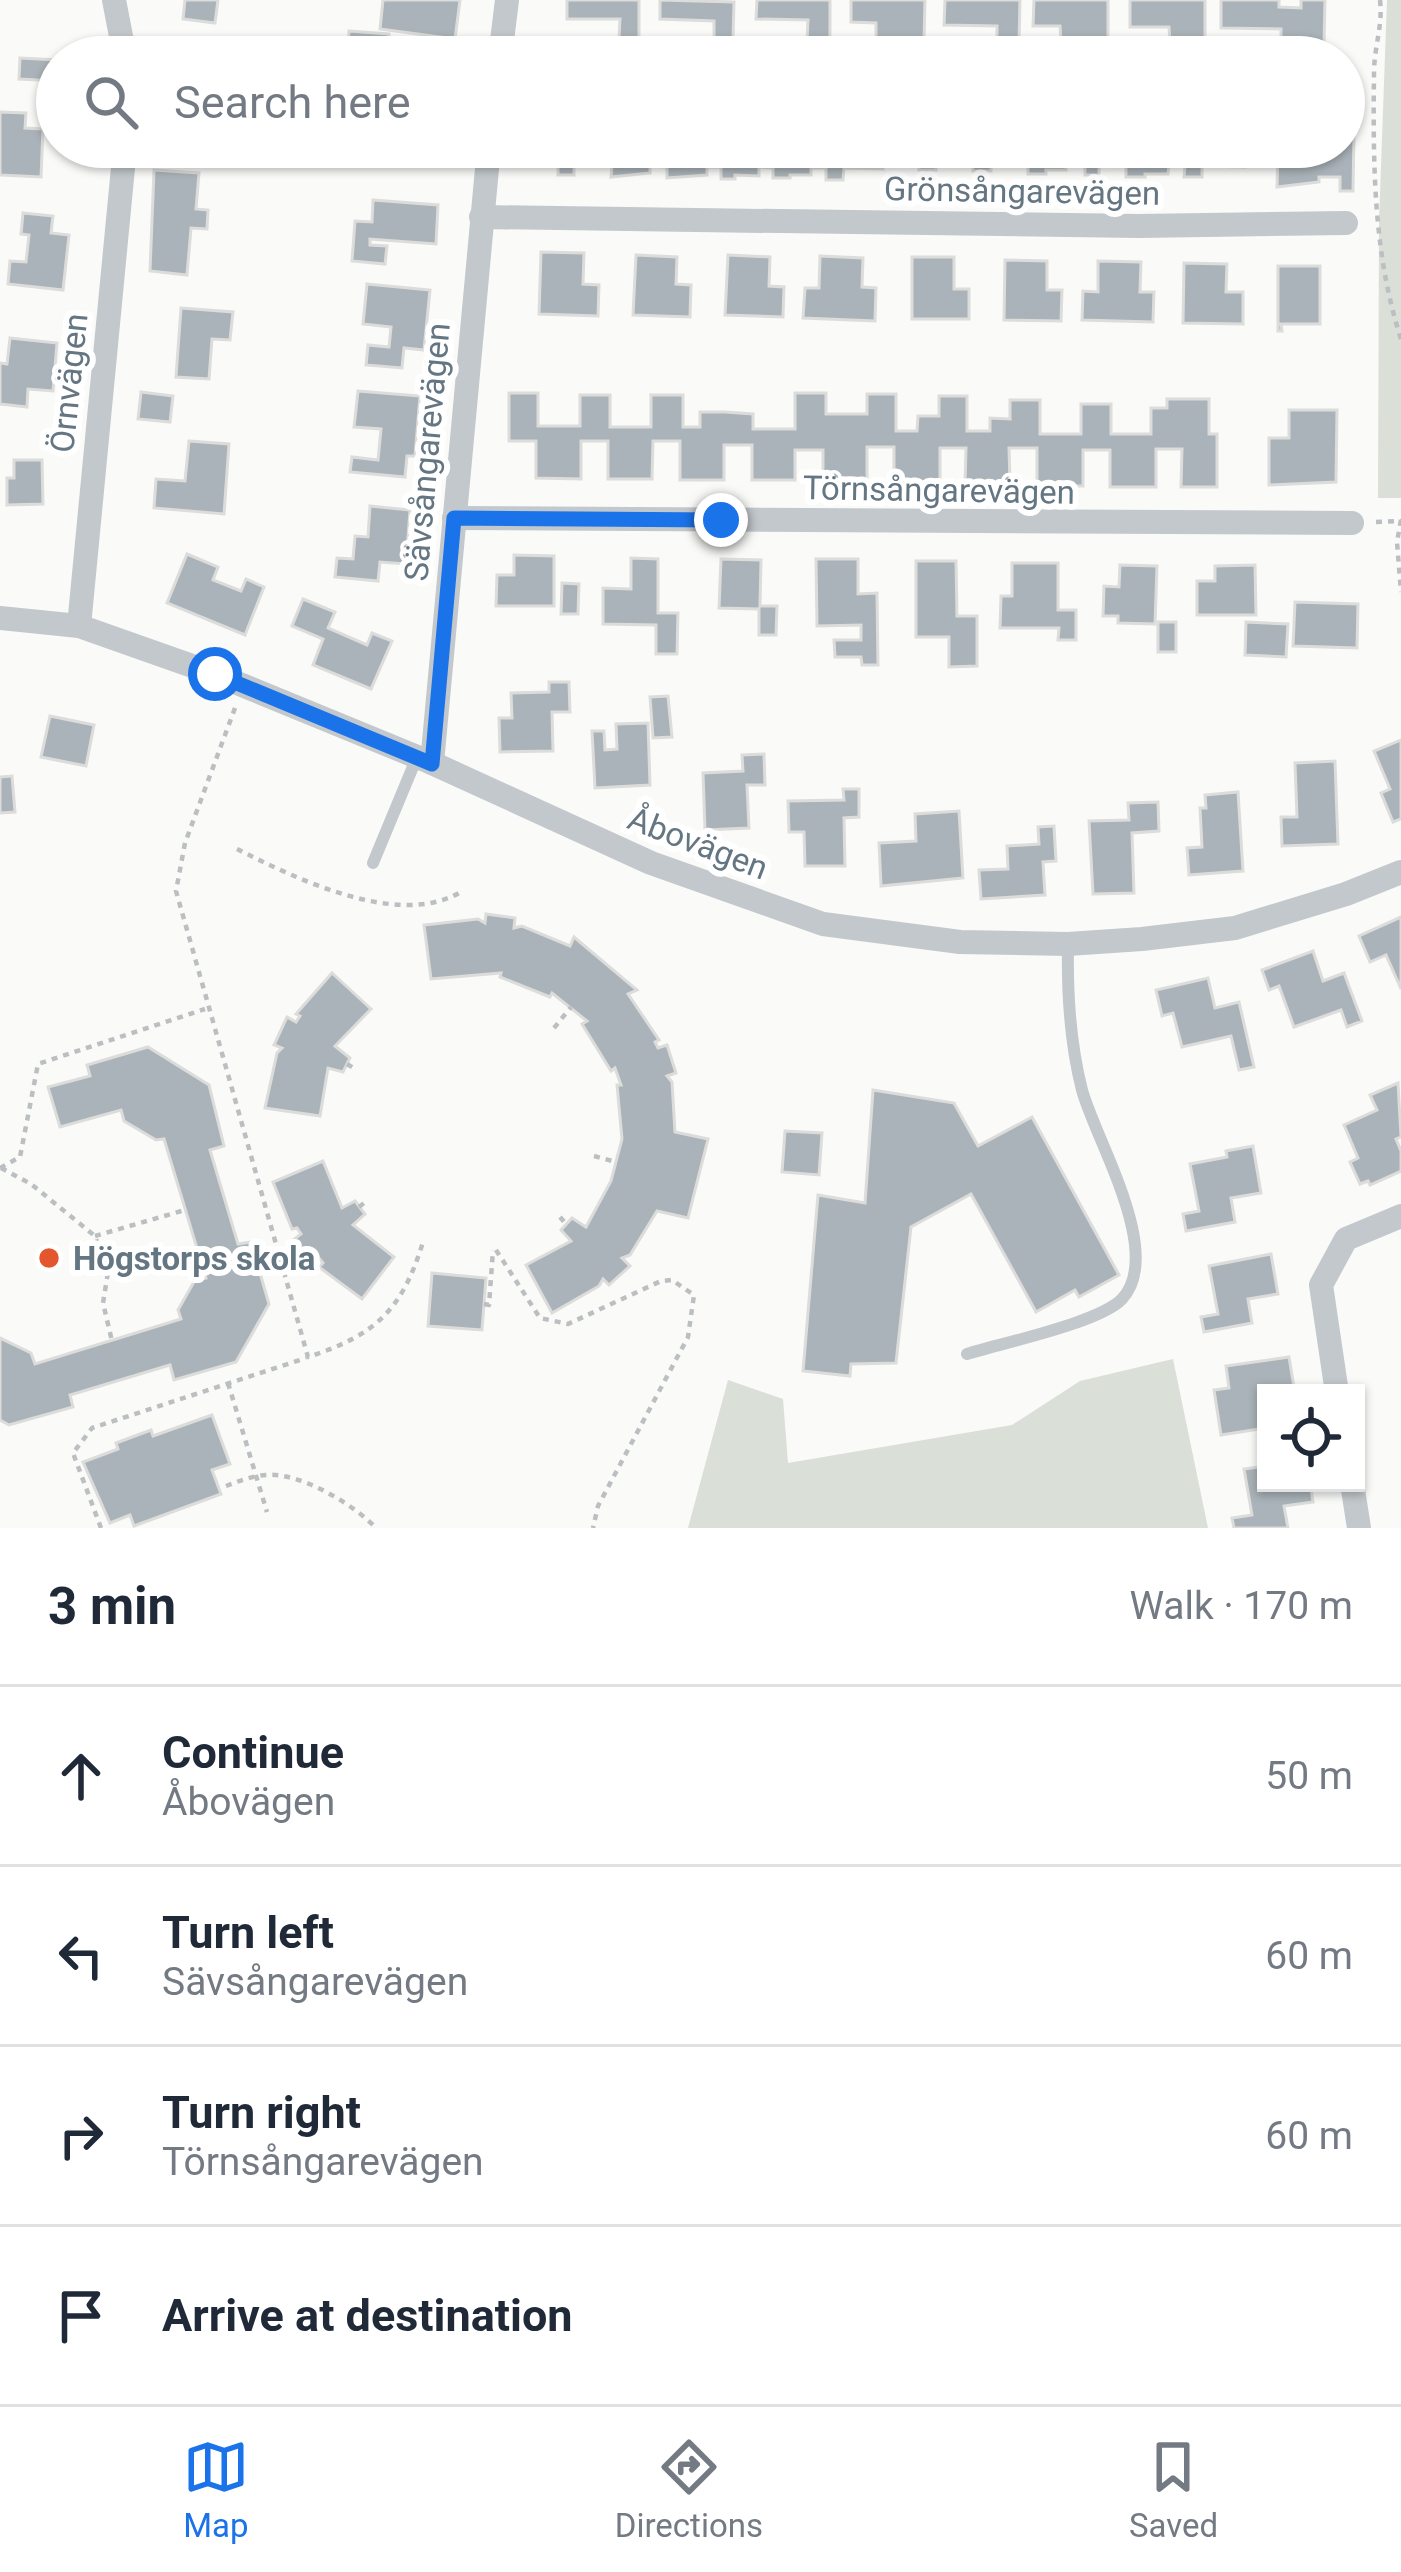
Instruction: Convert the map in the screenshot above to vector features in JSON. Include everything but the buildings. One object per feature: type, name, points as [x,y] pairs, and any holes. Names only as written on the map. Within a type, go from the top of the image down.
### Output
[{"type":"street","points":[[114,0],[120,36]]},
{"type":"street","points":[[503,36],[507,0]]},
{"type":"street","name":"Örnvägen","points":[[79,626],[123,168]]},
{"type":"street","name":"Sävsångarevägen","points":[[424,760],[454,518],[487,168]]},
{"type":"street","name":"Grönsångarevägen","points":[[481,217],[1138,226],[1346,224]]},
{"type":"street","name":"Törnsångarevägen","points":[[454,518],[1352,523]]},
{"type":"street","name":"Åbovägen","points":[[0,618],[79,626],[243,686],[424,760],[650,862],[823,924],[960,942],[1068,944],[1235,928],[1401,872]]},
{"type":"street","points":[[1336,1384],[1321,1286],[1346,1239],[1401,1216]]},
{"type":"street","points":[[1353,1492],[1359,1528]]},
{"type":"lane","points":[[373,863],[424,760]]},
{"type":"lane","points":[[967,1354],[1086,1319],[1123,1298],[1136,1266],[1122,1194],[1083,1093],[1067,1004],[1068,944]]},
{"type":"path","points":[[1380,0],[1381,31],[1373,67],[1376,221],[1386,291],[1401,339]]},
{"type":"path","points":[[1401,520],[1397,542],[1401,592]]},
{"type":"path","points":[[243,686],[185,843],[176,891],[308,1357]]},
{"type":"path","points":[[237,849],[315,886],[375,901],[422,903],[459,893]]},
{"type":"path","points":[[554,1028],[571,1007]]},
{"type":"path","points":[[112,1341],[104,1303],[108,1272],[95,1236],[31,1184],[1,1168],[20,1156],[38,1064],[207,1008]]},
{"type":"path","points":[[347,1064],[357,1070]]},
{"type":"path","points":[[593,1156],[616,1162]]},
{"type":"path","points":[[359,1207],[368,1200]]},
{"type":"path","points":[[95,1236],[185,1210]]},
{"type":"path","points":[[560,1217],[566,1224]]},
{"type":"path","points":[[101,1528],[73,1453],[92,1428],[343,1346],[372,1328],[400,1301],[423,1242]]},
{"type":"path","points":[[484,1304],[489,1305],[495,1250],[540,1318],[553,1323],[568,1324],[661,1281],[671,1280],[694,1295],[688,1337],[598,1506],[593,1528]]},
{"type":"path","points":[[228,1384],[267,1513]]},
{"type":"path","points":[[226,1486],[255,1475],[283,1475],[376,1528]]},
{"type":"shaded area","points":[[1387,0],[1401,0],[1401,498],[1378,498],[1379,222]]},
{"type":"shaded area","points":[[1173,1359],[1208,1528],[688,1528],[728,1380],[783,1399],[788,1463],[1012,1425],[1080,1381]]},
{"type":"place","name":"Högstorps skola","points":[[49,1258]]},
{"type":"route","points":[[215,674],[432,764],[454,518],[721,520]]}]
